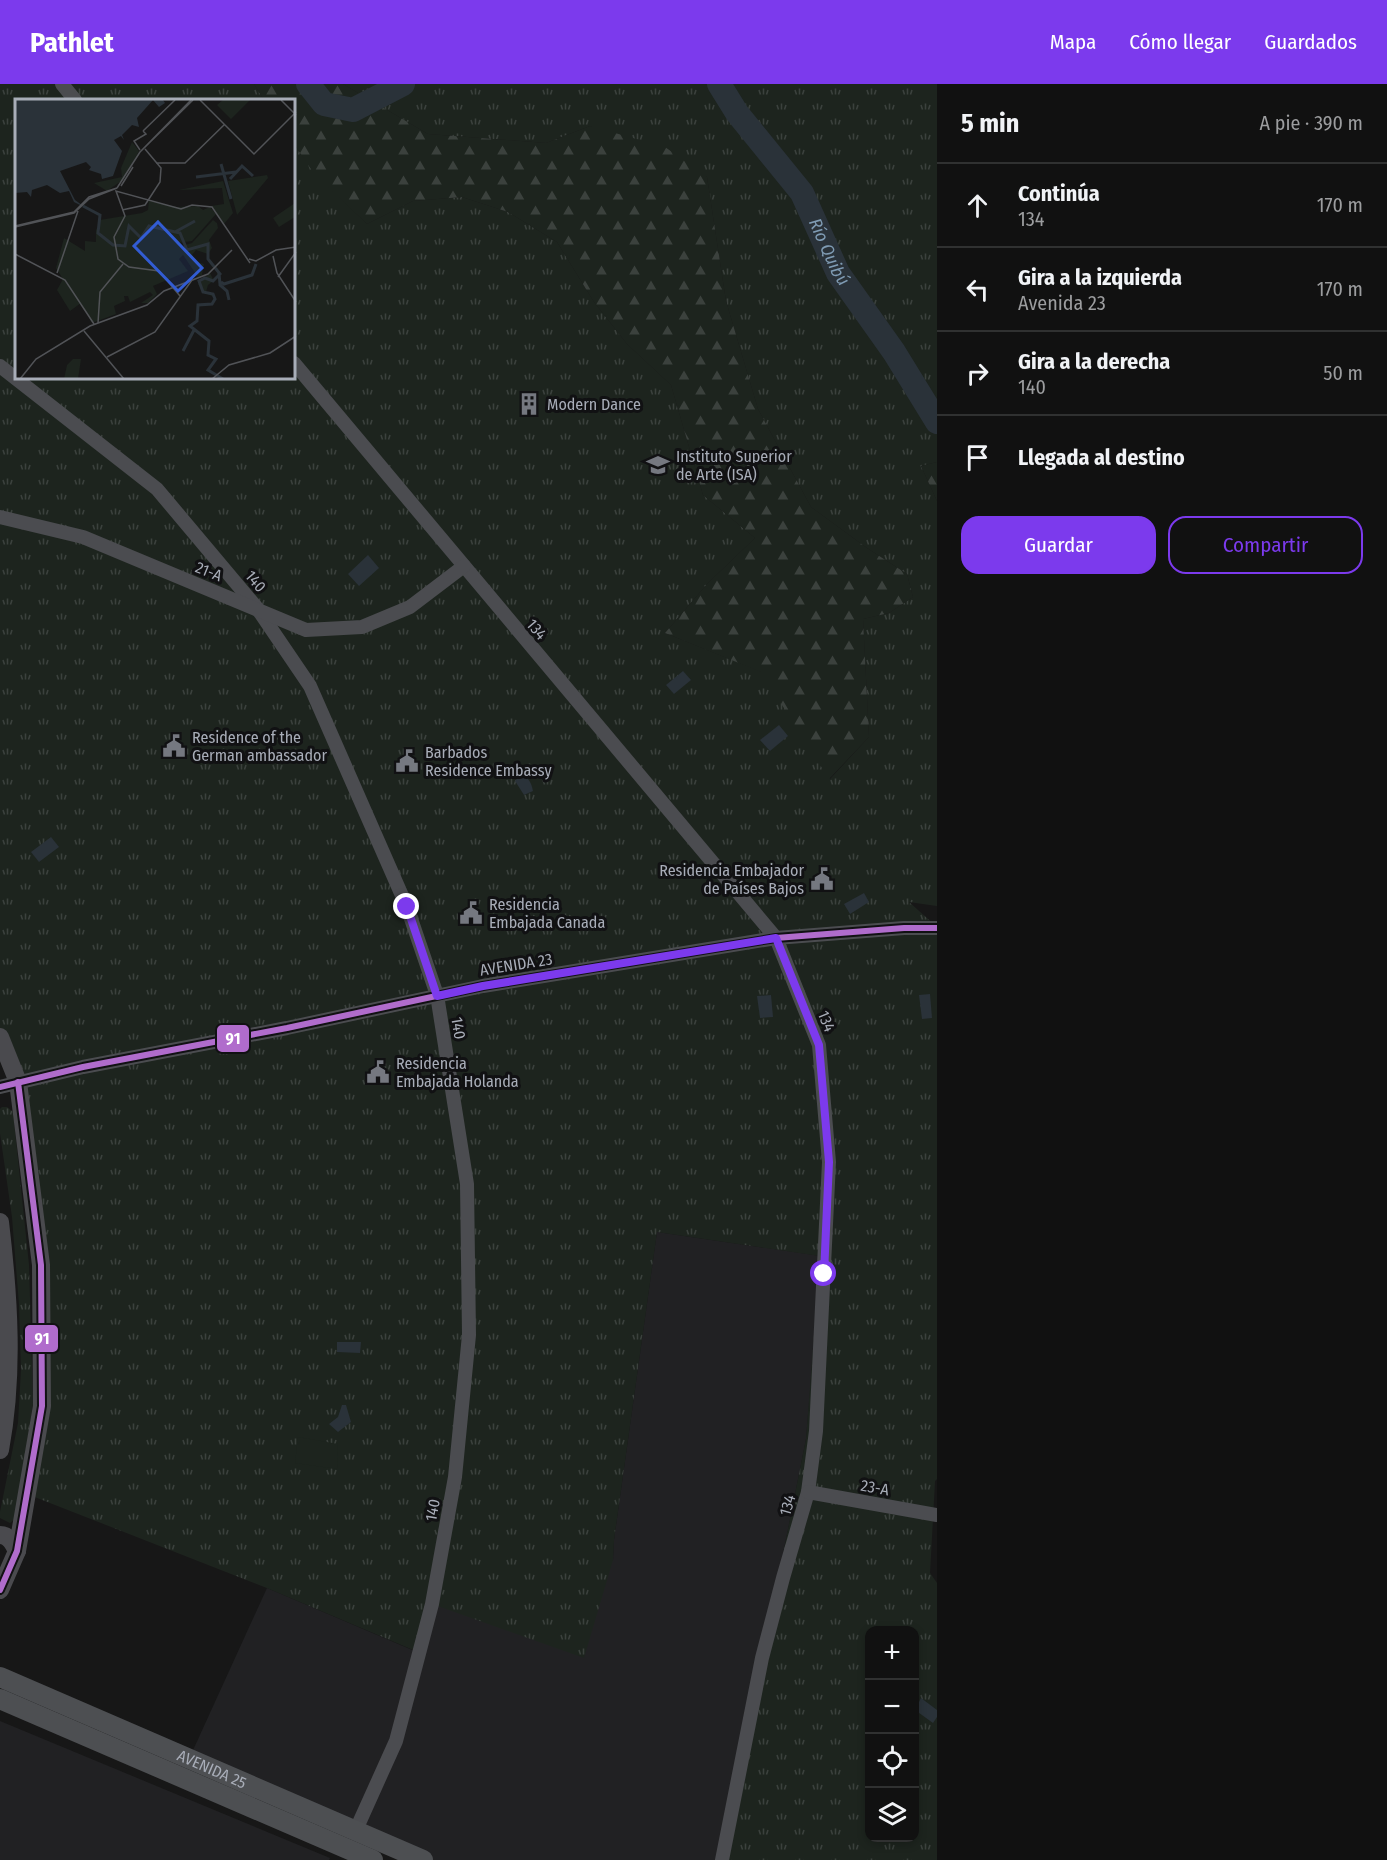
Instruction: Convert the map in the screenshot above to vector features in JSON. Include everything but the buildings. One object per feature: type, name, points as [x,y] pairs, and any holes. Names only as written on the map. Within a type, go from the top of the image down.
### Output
[{"type":"main road","points":[[0,1037],[18,1082],[41,1265],[42,1406],[17,1551],[0,1590]]},
{"type":"main road","points":[[0,1222],[7,1286],[9,1339],[7,1414],[0,1450]]},
{"type":"main road","points":[[0,1535],[11,1540],[17,1551]]},
{"type":"main road","name":"AVENIDA 25","points":[[0,1677],[374,1860]]},
{"type":"main road","name":"AVENIDA 25","points":[[0,1699],[349,1847],[423,1860]]},
{"type":"street","points":[[62,84],[74,99]]},
{"type":"street","name":"134","points":[[296,365],[776,938],[819,1045],[829,1162],[816,1431],[808,1492],[762,1658],[722,1860]]},
{"type":"street","name":"140","points":[[0,366],[15,378]]},
{"type":"street","name":"140","points":[[18,380],[157,489],[257,608],[310,686],[407,907],[437,996],[467,1184],[469,1335],[455,1478],[432,1604],[396,1741],[349,1847]]},
{"type":"street","name":"21-A","points":[[0,517],[83,537],[306,630],[362,627],[410,608],[464,566]]},
{"type":"street","name":"AVENIDA 23","points":[[0,1087],[83,1067],[287,1028],[483,986],[776,938],[904,927],[937,928]]},
{"type":"street","name":"23-A","points":[[808,1492],[937,1515]]},
{"type":"shaded area","points":[[368,555],[379,568],[359,586],[348,574]]},
{"type":"shaded area","points":[[683,671],[691,680],[674,694],[666,685]]},
{"type":"shaded area","points":[[779,725],[788,736],[770,751],[760,740]]},
{"type":"shaded area","points":[[521,774],[529,781],[533,791],[524,795],[515,781]]},
{"type":"shaded area","points":[[51,837],[59,847],[39,862],[31,852]]},
{"type":"shaded area","points":[[864,893],[869,902],[850,914],[844,904]]},
{"type":"shaded area","points":[[930,994],[932,1018],[922,1019],[919,995]]},
{"type":"shaded area","points":[[771,995],[773,1017],[760,1018],[757,996]]},
{"type":"shaded area","points":[[657,1232],[821,1256],[806,1439],[722,1860],[423,1860],[189,1759],[267,1588],[417,1652],[432,1604],[613,1560]]},
{"type":"shaded area","points":[[337,1342],[361,1342],[360,1353],[337,1352]]},
{"type":"shaded area","points":[[342,1405],[346,1405],[351,1422],[338,1432],[329,1424],[338,1417]]},
{"type":"shaded area","points":[[921,1698],[937,1710],[937,1717],[933,1723],[919,1713]]},
{"type":"shaded area","points":[[0,1721],[330,1858],[329,1860],[0,1860]]},
{"type":"green space","points":[[0,84],[254,84],[263,99],[15,99],[15,380],[296,380],[296,147],[316,175],[367,224],[413,201],[462,197],[508,212],[557,242],[594,302],[627,344],[671,385],[703,495],[755,538],[708,583],[665,633],[762,672],[830,779],[869,737],[863,619],[889,613],[913,597],[907,574],[811,507],[758,409],[726,301],[707,177],[590,126],[546,143],[428,134],[343,84],[937,84],[937,462],[921,466],[937,501],[937,906],[909,902],[937,927],[937,1479],[935,1481],[930,1573],[937,1583],[937,1860],[722,1860],[806,1439],[820,1256],[657,1232],[613,1560],[584,1658],[432,1604],[418,1652],[267,1588],[27,1494],[42,1406],[41,1265],[18,1082],[0,1037]]},
{"type":"green space","points":[[254,84],[343,84],[428,134],[546,143],[590,126],[665,147],[707,177],[726,301],[758,409],[811,507],[907,574],[913,597],[889,613],[863,619],[869,737],[829,779],[761,672],[665,633],[708,583],[755,538],[703,495],[671,385],[627,344],[594,302],[557,242],[508,212],[462,197],[413,201],[367,224],[315,175],[296,147],[296,99],[263,99]]},
{"type":"green space","points":[[937,462],[937,501],[921,466]]},
{"type":"green space","points":[[7,1107],[13,1112],[29,1265],[33,1404],[15,1519],[10,1523],[0,1518],[0,1512],[18,1423],[21,1370],[19,1304],[12,1217],[0,1133],[0,1109]]},
{"type":"green space","points":[[298,1437],[338,1444],[337,1469],[295,1463]]},
{"type":"waterway","name":"Río Quibú","points":[[308,84],[324,104],[353,110],[403,84]]},
{"type":"waterway","name":"Río Quibú","points":[[719,84],[737,113],[802,193],[838,273],[894,352],[937,422]]},
{"type":"transit line","name":"91","points":[[0,1087],[83,1067],[287,1028],[483,986],[776,938],[904,928],[937,928]]},
{"type":"transit line","name":"91","points":[[0,1590],[17,1551],[42,1406],[41,1265],[18,1082]]},
{"type":"place","name":"Modern Dance","points":[[529,404]]},
{"type":"place","name":"Instituto Superior de Arte (ISA)","points":[[658,465]]},
{"type":"place","name":"Residence of the German ambassador","points":[[174,746]]},
{"type":"place","name":"Barbados Residence Embassy","points":[[407,761]]},
{"type":"place","name":"Residencia Embajador de Países Bajos","points":[[822,879]]},
{"type":"place","name":"Residencia Embajada Canada","points":[[471,913]]},
{"type":"place","name":"Residencia Embajada Holanda","points":[[378,1072]]},
{"type":"route","points":[[407,907],[437,996],[483,986],[776,938],[819,1045],[829,1162],[824,1274]]}]
